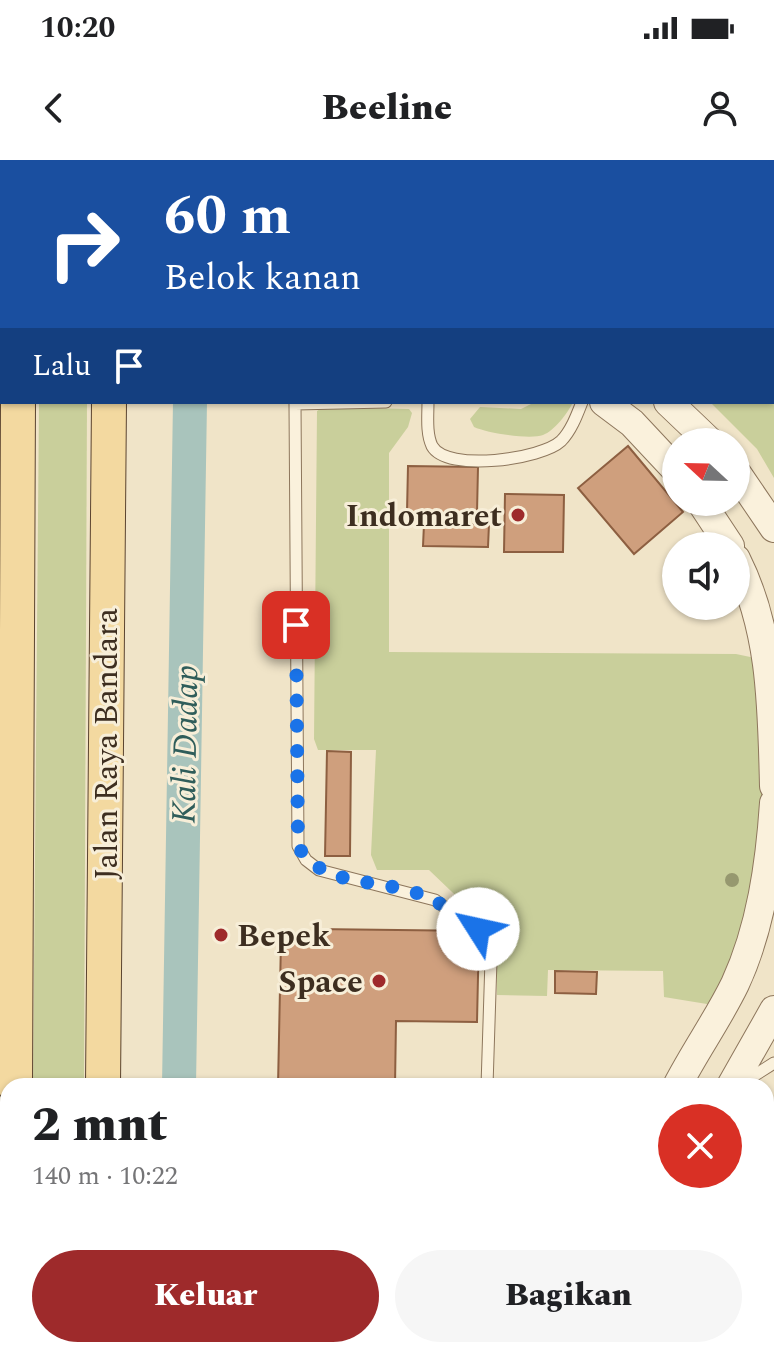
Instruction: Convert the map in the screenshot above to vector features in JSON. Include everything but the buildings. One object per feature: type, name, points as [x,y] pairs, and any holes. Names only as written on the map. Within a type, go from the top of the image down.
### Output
[{"type":"main road","points":[[15,1078],[18,404]]},
{"type":"main road","name":"Jalan Raya Bandara","points":[[103,1078],[109,404]]},
{"type":"street","points":[[607,404],[632,423],[662,455]]},
{"type":"street","points":[[670,404],[695,428]]},
{"type":"street","points":[[750,493],[774,528]]},
{"type":"street","points":[[750,585],[764,639],[772,695],[774,786]]},
{"type":"street","points":[[0,795],[18,682]]},
{"type":"street","points":[[682,1078],[715,1024],[752,937],[772,843],[774,803]]},
{"type":"street","points":[[738,1078],[774,1010]]},
{"type":"lane","points":[[295,404],[298,846],[306,860],[319,870],[435,900],[487,938],[491,960],[487,1078]]},
{"type":"lane","points":[[428,404],[428,434],[433,447],[442,456],[459,461],[521,457],[547,451],[563,439],[581,404]]},
{"type":"lane","points":[[748,1078],[774,1063]]},
{"type":"green space","points":[[39,404],[87,404],[84,1078],[33,1078]]},
{"type":"green space","points":[[531,404],[572,404],[556,426],[537,436],[488,431],[474,427],[470,419],[480,407],[521,409]]},
{"type":"green space","points":[[712,404],[774,404],[774,478],[750,442],[750,428],[736,428]]},
{"type":"green space","points":[[323,407],[409,409],[412,413],[408,427],[389,453],[389,652],[736,654],[755,658],[762,761],[758,864],[742,941],[713,1005],[664,997],[663,971],[548,970],[547,996],[497,995],[497,935],[429,870],[377,870],[371,855],[376,750],[318,750],[314,739],[317,411]]},
{"type":"waterway","name":"Kali Dadap","points":[[179,1078],[190,404]]},
{"type":"place","name":"Indomaret","points":[[518,515]]},
{"type":"place","name":"Bepek","points":[[221,935]]},
{"type":"place","name":"Space","points":[[379,981]]},
{"type":"route","points":[[296,625],[298,846],[306,860],[319,870],[341,877],[384,885],[435,900],[478,929]]}]
